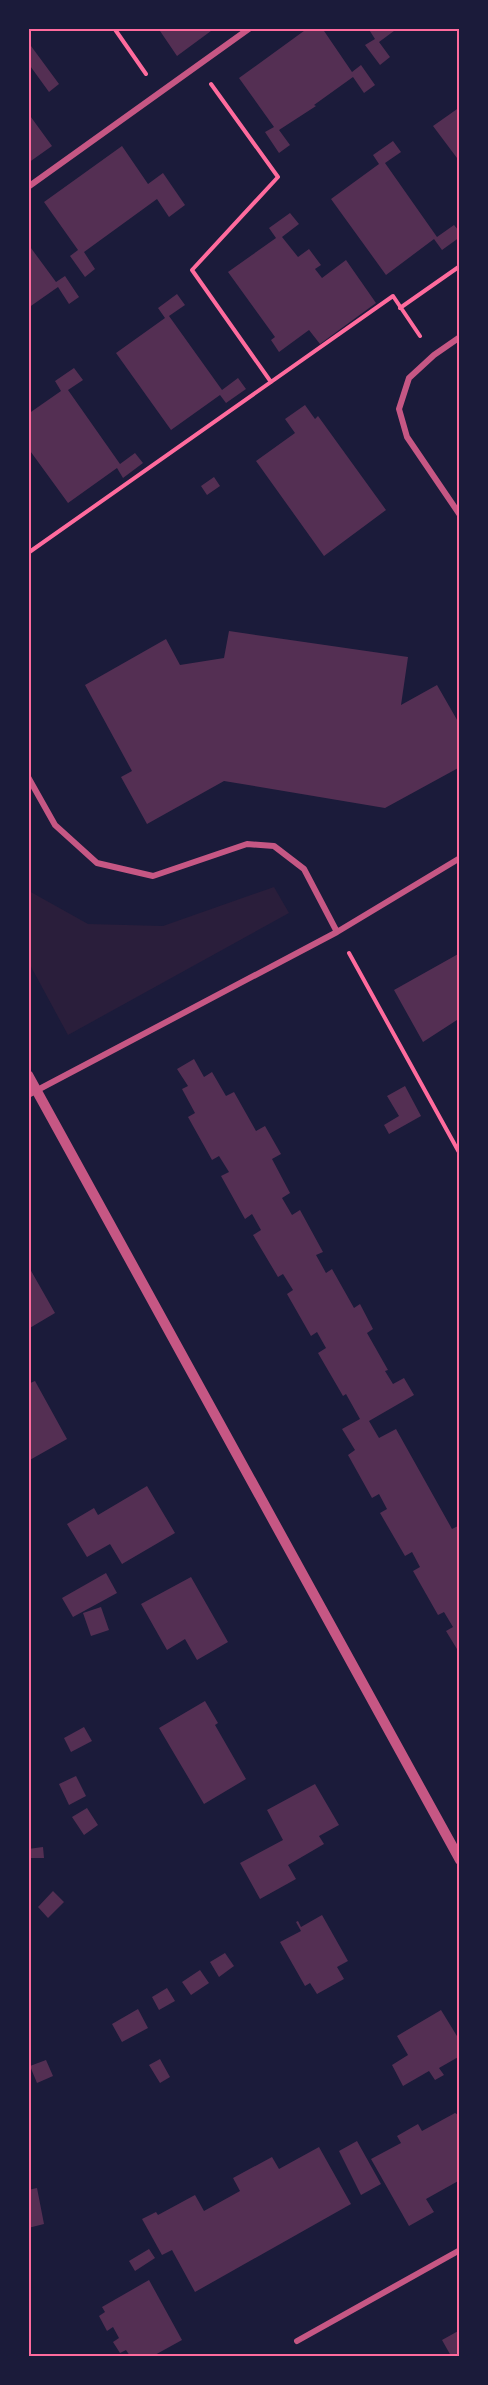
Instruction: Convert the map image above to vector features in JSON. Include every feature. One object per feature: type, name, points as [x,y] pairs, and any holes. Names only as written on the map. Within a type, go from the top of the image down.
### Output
[{"type":"street","points":[[28,187],[250,28]]},
{"type":"street","points":[[459,337],[434,355],[409,378],[399,409],[407,437],[459,515]]},
{"type":"street","points":[[28,777],[55,825],[97,863],[153,876],[247,844],[274,846],[304,869],[337,932]]},
{"type":"street","points":[[33,1092],[337,932],[459,858]]},
{"type":"street","points":[[28,1075],[33,1092],[459,1860]]},
{"type":"street","points":[[297,2341],[459,2250]]},
{"type":"path","points":[[114,28],[160,94]]},
{"type":"path","points":[[198,66],[278,177],[192,270],[271,382]]},
{"type":"path","points":[[400,308],[459,266]]},
{"type":"path","points":[[28,553],[393,296],[434,355]]},
{"type":"path","points":[[337,932],[459,1154]]},
{"type":"shaded area","points":[[274,887],[289,913],[68,1035],[29,963],[29,891],[88,924],[163,926]]},
{"type":"building","points":[[158,28],[215,28],[177,56]]},
{"type":"building","points":[[308,28],[322,28],[352,72],[361,65],[375,85],[364,93],[353,77],[314,105],[316,106],[279,130],[290,145],[279,153],[265,132],[274,127],[239,78]]},
{"type":"building","points":[[368,28],[398,28],[379,42],[390,57],[380,65],[365,45],[375,39]]},
{"type":"building","points":[[31,46],[59,84],[49,92],[28,63],[28,48]]},
{"type":"building","points":[[460,107],[460,162],[433,126]]},
{"type":"building","points":[[28,113],[52,146],[28,163]]},
{"type":"building","points":[[393,141],[401,152],[385,163],[437,237],[454,225],[460,232],[460,237],[442,250],[434,239],[386,275],[331,199],[379,164],[373,155]]},
{"type":"building","points":[[122,146],[148,184],[163,173],[185,205],[169,217],[157,199],[84,252],[95,269],[85,277],[70,256],[78,250],[44,202]]},
{"type":"building","points":[[290,213],[299,224],[282,237],[298,257],[309,249],[321,265],[315,269],[322,278],[346,260],[376,303],[320,344],[309,330],[279,352],[271,340],[275,337],[228,272],[276,238],[269,228]]},
{"type":"building","points":[[28,244],[56,282],[65,276],[79,297],[69,304],[58,287],[28,308]]},
{"type":"building","points":[[177,294],[185,305],[169,316],[222,390],[238,378],[246,389],[226,403],[220,395],[171,430],[116,353],[165,318],[158,308]]},
{"type":"building","points":[[74,368],[83,380],[68,390],[120,464],[135,453],[143,463],[123,478],[117,468],[68,503],[28,448],[28,414],[61,391],[55,381]]},
{"type":"building","points":[[305,405],[315,419],[318,416],[386,510],[324,556],[256,461],[295,433],[285,419]]},
{"type":"building","points":[[214,477],[220,486],[207,495],[201,486]]},
{"type":"building","points":[[229,631],[408,657],[401,705],[437,685],[460,725],[460,767],[385,808],[224,781],[147,824],[121,777],[132,771],[85,685],[166,639],[180,665],[224,658]]},
{"type":"building","points":[[460,953],[460,1018],[423,1042],[394,990]]},
{"type":"building","points":[[194,1059],[204,1077],[212,1072],[226,1096],[234,1092],[256,1131],[265,1126],[281,1154],[272,1159],[290,1193],[282,1198],[292,1215],[300,1210],[323,1252],[316,1255],[326,1273],[332,1269],[354,1308],[360,1304],[373,1329],[367,1333],[388,1370],[385,1371],[393,1384],[404,1378],[414,1395],[369,1421],[379,1438],[396,1429],[452,1529],[460,1525],[460,1654],[446,1631],[453,1627],[444,1612],[438,1615],[413,1571],[420,1567],[412,1552],[405,1556],[380,1513],[387,1509],[379,1494],[372,1498],[348,1455],[355,1450],[342,1429],[360,1419],[346,1394],[343,1396],[318,1353],[326,1348],[317,1332],[311,1336],[287,1294],[293,1290],[283,1274],[278,1277],[253,1235],[261,1230],[252,1214],[245,1219],[221,1176],[229,1172],[219,1156],[212,1160],[188,1117],[195,1113],[182,1089],[188,1086],[177,1069]]},
{"type":"building","points":[[405,1086],[421,1116],[389,1134],[384,1125],[399,1116],[387,1096]]},
{"type":"building","points":[[30,1269],[55,1313],[28,1329],[28,1270]]},
{"type":"building","points":[[35,1381],[67,1439],[28,1461],[28,1384]]},
{"type":"building","points":[[147,1486],[175,1533],[122,1564],[110,1544],[87,1557],[67,1524],[94,1508],[98,1515]]},
{"type":"building","points":[[106,1573],[117,1593],[73,1617],[62,1598]]},
{"type":"building","points":[[191,1577],[228,1642],[197,1660],[185,1639],[167,1650],[141,1604]]},
{"type":"building","points":[[101,1607],[109,1630],[91,1636],[83,1613]]},
{"type":"building","points":[[205,1701],[218,1723],[215,1725],[246,1779],[204,1804],[159,1728]]},
{"type":"building","points":[[84,1727],[92,1741],[71,1752],[64,1738]]},
{"type":"building","points":[[76,1776],[86,1796],[69,1805],[59,1784]]},
{"type":"building","points":[[315,1784],[339,1825],[319,1836],[324,1844],[288,1865],[296,1879],[260,1899],[240,1863],[283,1840],[267,1810]]},
{"type":"building","points":[[87,1808],[98,1825],[84,1835],[72,1817]]},
{"type":"building","points":[[43,1847],[44,1858],[28,1858],[28,1849]]},
{"type":"building","points":[[53,1891],[64,1902],[48,1918],[38,1907]]},
{"type":"building","points":[[322,1915],[348,1961],[337,1967],[344,1979],[317,1994],[310,1983],[305,1986],[280,1942],[301,1931],[296,1922],[298,1921],[301,1927]]},
{"type":"building","points":[[225,1953],[234,1966],[219,1977],[210,1962]]},
{"type":"building","points":[[200,1970],[209,1983],[191,1995],[182,1982]]},
{"type":"building","points":[[167,1988],[175,2001],[159,2010],[152,1997]]},
{"type":"building","points":[[138,2009],[148,2028],[122,2042],[112,2024]]},
{"type":"building","points":[[441,2010],[460,2041],[460,2056],[439,2068],[444,2075],[435,2080],[429,2071],[403,2086],[392,2065],[408,2055],[397,2036]]},
{"type":"building","points":[[160,2059],[170,2077],[160,2083],[149,2065]]},
{"type":"building","points":[[46,2060],[53,2076],[37,2083],[30,2066]]},
{"type":"building","points":[[455,2113],[460,2116],[460,2150],[457,2151],[460,2156],[460,2180],[426,2199],[434,2212],[409,2226],[371,2159],[401,2143],[397,2136],[418,2124],[422,2131]]},
{"type":"building","points":[[357,2141],[381,2184],[361,2195],[339,2151]]},
{"type":"building","points":[[319,2147],[351,2204],[195,2292],[172,2250],[162,2255],[142,2219],[156,2212],[158,2215],[195,2195],[204,2211],[240,2191],[233,2178],[272,2157],[279,2169]]},
{"type":"building","points":[[37,2188],[44,2224],[28,2228],[28,2190]]},
{"type":"building","points":[[149,2249],[155,2258],[135,2271],[129,2261]]},
{"type":"building","points":[[149,2280],[182,2340],[153,2356],[130,2356],[126,2350],[120,2353],[113,2342],[119,2338],[113,2327],[107,2331],[99,2316],[105,2312],[102,2307]]},
{"type":"building","points":[[460,2330],[460,2356],[451,2356],[442,2340]]}]
